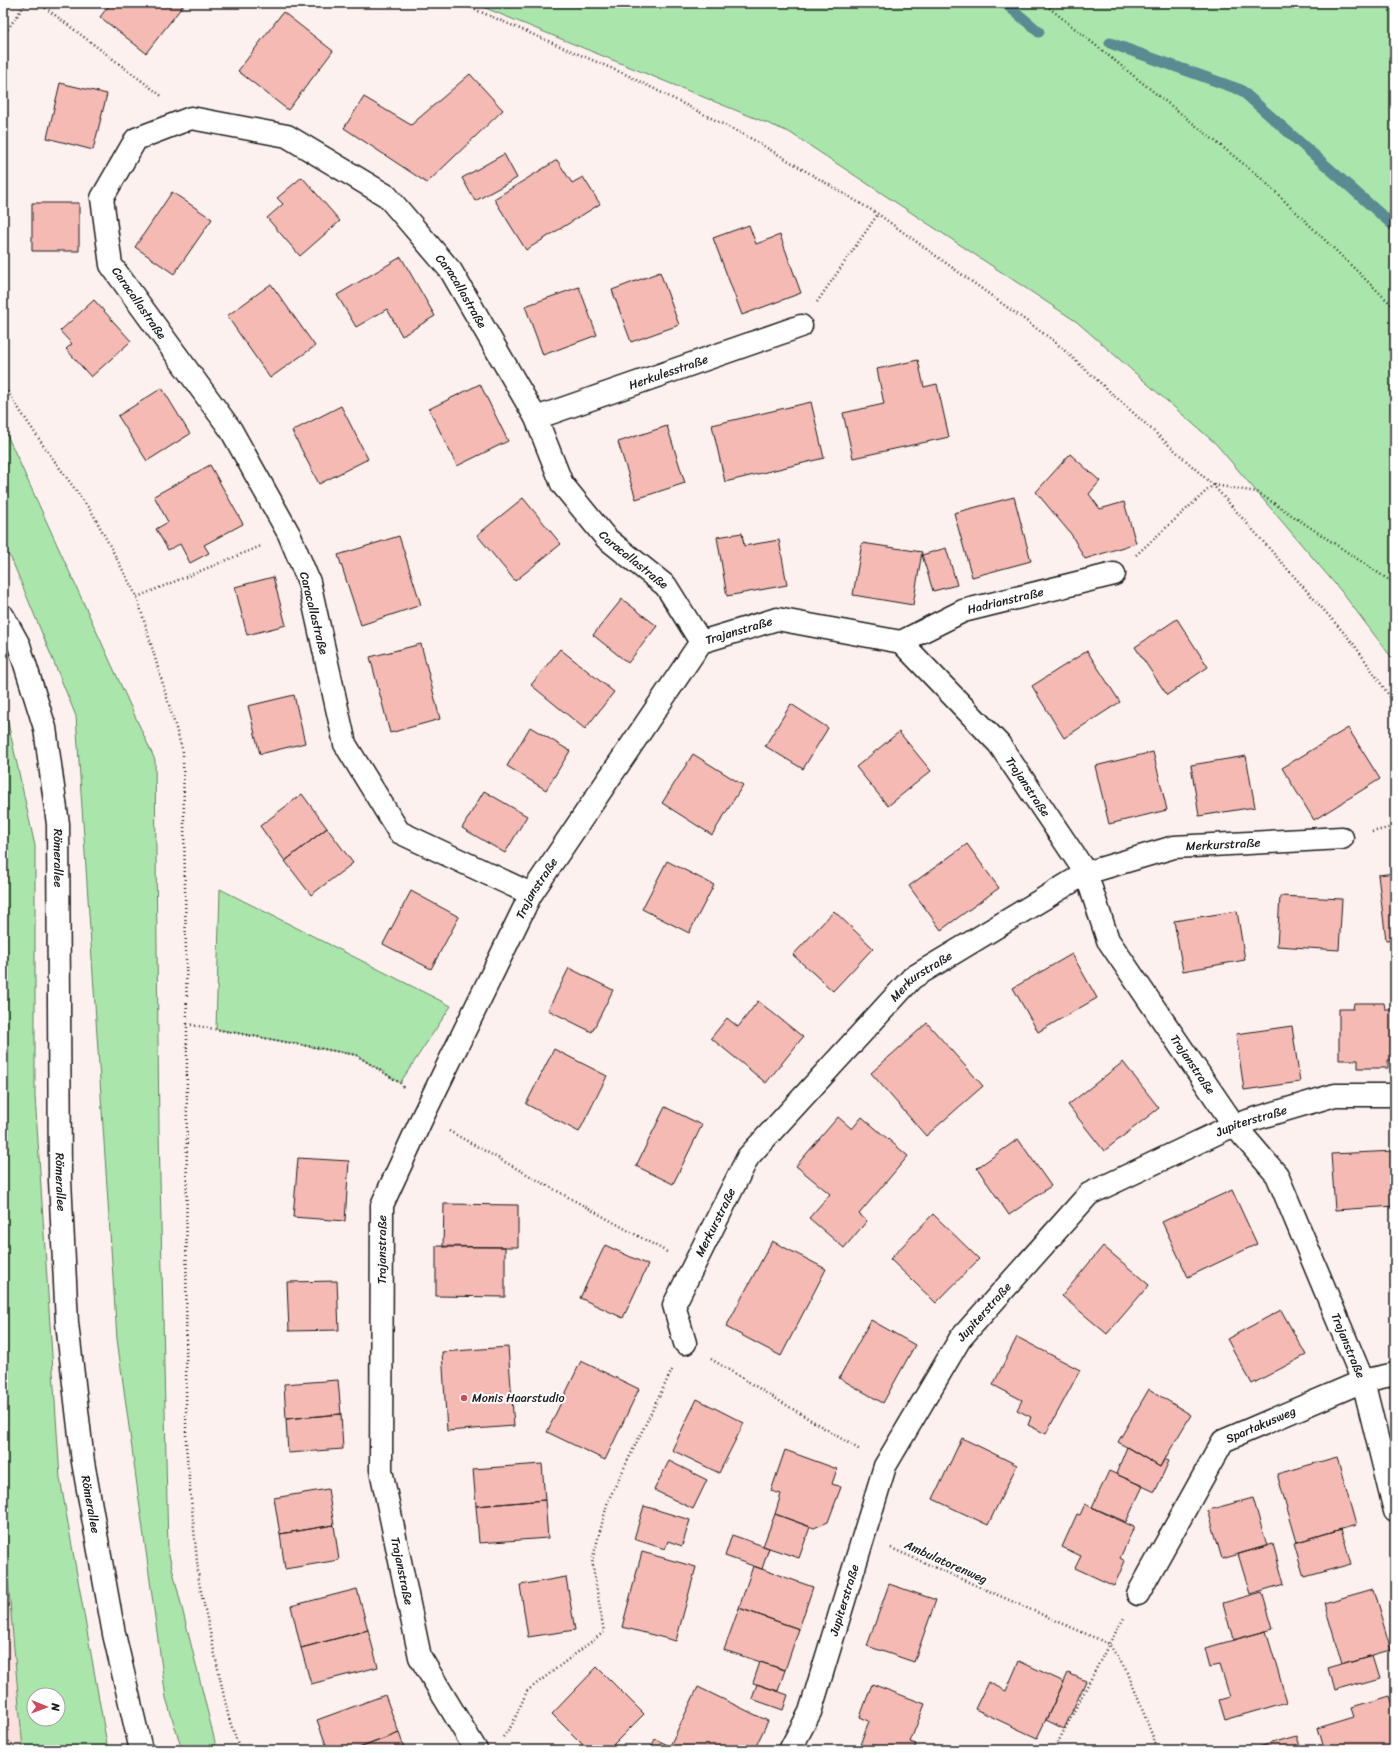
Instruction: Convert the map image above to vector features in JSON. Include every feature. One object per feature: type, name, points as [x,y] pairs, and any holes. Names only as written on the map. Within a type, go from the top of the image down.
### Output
[{"type":"street","name":"Caracallastraße","points":[[531,894],[399,832],[345,744],[309,582],[289,534],[231,430],[111,266],[102,198],[136,140],[191,118],[287,136],[387,196],[451,271],[536,418],[562,484],[606,538],[666,586],[701,642]]},
{"type":"street","name":"Herkulesstraße","points":[[536,418],[801,326]]},
{"type":"street","name":"Hadrianstraße","points":[[901,642],[963,611],[1114,574]]},
{"type":"street","name":"Römerallee","points":[[3,616],[19,645],[45,728],[58,824],[60,1180],[67,1323],[83,1462],[114,1634],[141,1750]]},
{"type":"street","name":"Trajanstraße","points":[[476,1750],[420,1658],[381,1470],[382,1205],[426,1109],[531,894],[701,642],[777,619],[901,642],[999,744],[1086,873],[1108,940],[1234,1125],[1277,1175],[1363,1381],[1395,1511]]},
{"type":"street","name":"Merkurstraße","points":[[685,1343],[674,1305],[748,1157],[912,978],[1086,873],[1174,847],[1342,838]]},
{"type":"street","name":"Jupiterstraße","points":[[790,1750],[810,1712],[885,1466],[960,1339],[1089,1194],[1234,1125],[1335,1095],[1395,1095]]},
{"type":"street","name":"Spartakusweg","points":[[1138,1594],[1223,1441],[1363,1381],[1395,1374]]},
{"type":"path","points":[[3,40],[7,30],[26,3]]},
{"type":"path","points":[[39,3],[191,118]]},
{"type":"path","points":[[460,3],[627,75],[752,139],[878,214],[1054,342],[1213,485],[1353,642],[1395,704]]},
{"type":"path","points":[[1043,3],[1261,178],[1395,308]]},
{"type":"path","points":[[801,326],[878,214]]},
{"type":"path","points":[[3,385],[43,445],[93,514],[137,596],[183,752],[187,1024],[186,1446],[199,1582],[229,1720],[240,1750]]},
{"type":"path","points":[[1114,574],[1213,485]]},
{"type":"path","points":[[1213,485],[1257,492],[1395,584]]},
{"type":"path","points":[[137,596],[289,534]]},
{"type":"path","points":[[500,1740],[512,1725],[527,1691],[604,1632],[592,1561],[608,1502],[685,1343],[885,1466]]},
{"type":"path","name":"Ambulatorenweg","points":[[888,1547],[1109,1644]]},
{"type":"path","points":[[1054,1750],[1109,1644],[1138,1594]]},
{"type":"path","points":[[1109,1644],[1128,1673],[1158,1750]]},
{"type":"shaded area","points":[[3,1523],[23,1750],[3,1750]]},
{"type":"green space","points":[[473,3],[1395,3],[1395,662],[1341,591],[1216,444],[1077,322],[789,132]]},
{"type":"green space","points":[[3,426],[155,760],[159,1130],[168,1551],[217,1750],[182,1750],[166,1698],[117,1339],[76,716],[11,558],[3,550]]},
{"type":"green space","points":[[3,700],[35,846],[35,1096],[60,1478],[108,1750],[23,1750],[3,1523]]},
{"type":"green space","points":[[220,889],[451,1006],[400,1083],[356,1055],[216,1029]]},
{"type":"building","points":[[111,3],[185,3],[146,53],[100,17]]},
{"type":"building","points":[[283,12],[333,51],[288,110],[238,71]]},
{"type":"building","points":[[470,74],[503,110],[427,183],[344,128],[364,97],[411,125]]},
{"type":"building","points":[[60,83],[107,94],[93,150],[47,138]]},
{"type":"building","points":[[504,154],[517,178],[475,201],[462,178]]},
{"type":"building","points":[[557,160],[572,183],[583,177],[600,204],[526,250],[494,199]]},
{"type":"building","points":[[302,177],[340,221],[300,256],[267,218],[283,204],[277,198]]},
{"type":"building","points":[[172,192],[212,219],[174,274],[135,247]]},
{"type":"building","points":[[32,203],[79,203],[79,251],[32,251]]},
{"type":"building","points":[[749,225],[756,244],[780,235],[801,293],[742,315],[713,238]]},
{"type":"building","points":[[401,257],[435,316],[402,336],[387,309],[356,327],[337,295]]},
{"type":"building","points":[[660,272],[679,325],[631,342],[612,290]]},
{"type":"building","points":[[271,284],[315,346],[270,378],[227,316]]},
{"type":"building","points":[[579,287],[597,335],[543,355],[525,306]]},
{"type":"building","points":[[94,300],[131,341],[91,377],[66,349],[72,344],[60,331]]},
{"type":"building","points":[[918,360],[924,387],[937,384],[949,437],[853,458],[843,413],[884,404],[877,369]]},
{"type":"building","points":[[480,384],[508,441],[457,466],[429,409]]},
{"type":"building","points":[[162,388],[190,434],[147,461],[118,416]]},
{"type":"building","points":[[811,402],[824,458],[725,482],[712,425]]},
{"type":"building","points":[[341,406],[368,459],[319,484],[292,431]]},
{"type":"building","points":[[667,426],[685,483],[636,499],[618,442]]},
{"type":"building","points":[[1070,454],[1100,481],[1089,494],[1100,509],[1124,502],[1136,543],[1085,559],[1071,534],[1036,492]]},
{"type":"building","points":[[210,465],[243,524],[204,545],[209,553],[190,563],[180,544],[168,550],[156,529],[168,522],[154,496]]},
{"type":"building","points":[[1014,497],[1031,561],[972,577],[954,513]]},
{"type":"building","points":[[523,498],[561,544],[515,581],[477,535]]},
{"type":"building","points":[[742,533],[744,546],[779,540],[787,585],[727,596],[717,537]]},
{"type":"building","points":[[399,536],[421,605],[361,625],[338,555]]},
{"type":"building","points":[[862,543],[922,552],[913,605],[853,595]]},
{"type":"building","points":[[946,548],[957,585],[933,591],[922,555]]},
{"type":"building","points":[[273,577],[286,625],[247,635],[235,587]]},
{"type":"building","points":[[622,599],[657,626],[628,663],[593,635]]},
{"type":"building","points":[[1177,619],[1208,667],[1167,695],[1135,647]]},
{"type":"building","points":[[421,644],[440,719],[390,733],[370,657]]},
{"type":"building","points":[[560,649],[614,692],[585,729],[531,685]]},
{"type":"building","points":[[1087,651],[1120,702],[1064,738],[1032,686]]},
{"type":"building","points":[[294,695],[305,743],[260,754],[248,706]]},
{"type":"building","points":[[791,704],[828,728],[803,769],[765,746]]},
{"type":"building","points":[[530,727],[570,751],[546,790],[507,766]]},
{"type":"building","points":[[1348,728],[1380,779],[1314,820],[1282,768]]},
{"type":"building","points":[[899,732],[931,771],[888,806],[856,767]]},
{"type":"building","points":[[1153,752],[1167,810],[1109,824],[1095,766]]},
{"type":"building","points":[[693,754],[743,785],[712,835],[662,803]]},
{"type":"building","points":[[1246,756],[1255,807],[1199,816],[1191,765]]},
{"type":"building","points":[[484,791],[527,816],[505,853],[462,828]]},
{"type":"building","points":[[302,794],[327,828],[285,861],[260,826]]},
{"type":"building","points":[[327,828],[353,863],[311,895],[285,861]]},
{"type":"building","points":[[967,844],[999,888],[941,930],[909,886]]},
{"type":"building","points":[[667,861],[714,885],[689,933],[642,909]]},
{"type":"building","points":[[1395,873],[1395,939],[1386,940],[1378,875]]},
{"type":"building","points":[[411,891],[459,917],[431,969],[383,944]]},
{"type":"building","points":[[1280,896],[1342,899],[1339,950],[1277,946]]},
{"type":"building","points":[[834,911],[873,948],[833,991],[793,955]]},
{"type":"building","points":[[1237,911],[1245,960],[1183,971],[1174,921]]},
{"type":"building","points":[[1072,954],[1097,998],[1038,1032],[1013,988]]},
{"type":"building","points":[[569,968],[613,990],[592,1032],[548,1010]]},
{"type":"building","points":[[758,1001],[803,1037],[766,1083],[711,1038],[727,1018],[738,1027]]},
{"type":"building","points":[[1354,1003],[1384,1003],[1385,1009],[1395,1009],[1395,1060],[1388,1060],[1388,1068],[1358,1068],[1358,1060],[1339,1060],[1339,1009],[1353,1009]]},
{"type":"building","points":[[927,1023],[983,1086],[926,1136],[871,1073]]},
{"type":"building","points":[[1292,1026],[1300,1082],[1244,1090],[1236,1034]]},
{"type":"building","points":[[554,1049],[607,1076],[579,1132],[526,1104]]},
{"type":"building","points":[[1123,1062],[1159,1108],[1104,1151],[1068,1105]]},
{"type":"building","points":[[665,1107],[702,1125],[673,1184],[636,1166]]},
{"type":"building","points":[[838,1117],[852,1129],[862,1117],[908,1156],[859,1214],[867,1221],[844,1248],[809,1218],[830,1194],[796,1166]]},
{"type":"building","points":[[1018,1139],[1051,1186],[1009,1215],[977,1168]]},
{"type":"building","points":[[1395,1151],[1395,1206],[1335,1210],[1331,1154]]},
{"type":"building","points":[[298,1158],[349,1161],[345,1221],[293,1217]]},
{"type":"building","points":[[1232,1190],[1257,1244],[1188,1277],[1162,1222]]},
{"type":"building","points":[[444,1204],[518,1205],[518,1247],[443,1247]]},
{"type":"building","points":[[933,1214],[979,1259],[936,1303],[890,1259]]},
{"type":"building","points":[[772,1241],[826,1269],[781,1356],[726,1327]]},
{"type":"building","points":[[605,1245],[648,1265],[623,1318],[580,1298]]},
{"type":"building","points":[[436,1246],[505,1247],[505,1297],[436,1296]]},
{"type":"building","points":[[1103,1246],[1149,1285],[1107,1334],[1062,1296]]},
{"type":"building","points":[[337,1281],[339,1330],[289,1331],[287,1282]]},
{"type":"building","points":[[1395,1281],[1395,1335],[1393,1335]]},
{"type":"building","points":[[1281,1310],[1306,1355],[1252,1384],[1227,1339]]},
{"type":"building","points":[[871,1320],[915,1345],[883,1403],[839,1378]]},
{"type":"building","points":[[1017,1337],[1080,1370],[1046,1434],[1028,1425],[1031,1417],[1017,1410],[1022,1400],[993,1385]]},
{"type":"building","points":[[508,1347],[514,1426],[447,1431],[442,1352]]},
{"type":"building","points":[[581,1361],[639,1389],[605,1460],[547,1432]]},
{"type":"building","points":[[338,1380],[341,1414],[286,1419],[284,1384]]},
{"type":"building","points":[[1149,1389],[1191,1415],[1160,1467],[1118,1442]]},
{"type":"building","points":[[697,1399],[744,1423],[719,1473],[672,1450]]},
{"type":"building","points":[[341,1414],[343,1449],[288,1453],[286,1419]]},
{"type":"building","points":[[962,1438],[1017,1465],[988,1525],[933,1499]]},
{"type":"building","points":[[1127,1447],[1160,1467],[1164,1459],[1169,1461],[1155,1492],[1116,1474]]},
{"type":"building","points":[[785,1450],[837,1469],[832,1484],[841,1487],[828,1522],[814,1528],[775,1514],[781,1494],[771,1491]]},
{"type":"building","points":[[1337,1457],[1356,1525],[1297,1542],[1277,1474]]},
{"type":"building","points":[[669,1461],[707,1480],[693,1509],[654,1490]]},
{"type":"building","points":[[542,1464],[545,1500],[476,1506],[473,1469]]},
{"type":"building","points":[[1109,1471],[1143,1486],[1126,1522],[1092,1507]]},
{"type":"building","points":[[328,1489],[334,1525],[280,1534],[274,1498]]},
{"type":"building","points":[[1253,1498],[1267,1546],[1222,1559],[1208,1510]]},
{"type":"building","points":[[545,1500],[548,1538],[479,1543],[476,1506]]},
{"type":"building","points":[[1085,1504],[1134,1527],[1120,1558],[1125,1561],[1114,1586],[1075,1568],[1081,1556],[1062,1547],[1077,1514],[1080,1515]]},
{"type":"building","points":[[644,1506],[690,1520],[682,1546],[668,1541],[665,1549],[634,1539]]},
{"type":"building","points":[[775,1514],[810,1527],[799,1558],[763,1546]]},
{"type":"building","points":[[334,1525],[339,1560],[285,1569],[280,1534]]},
{"type":"building","points":[[1341,1529],[1351,1564],[1304,1577],[1294,1543]]},
{"type":"building","points":[[732,1535],[769,1548],[762,1569],[725,1556]]},
{"type":"building","points":[[1273,1544],[1284,1584],[1250,1594],[1238,1554]]},
{"type":"building","points":[[642,1552],[696,1567],[676,1641],[622,1627]]},
{"type":"building","points":[[753,1566],[813,1587],[799,1629],[739,1608]]},
{"type":"building","points":[[566,1577],[575,1630],[528,1637],[520,1585]]},
{"type":"building","points":[[889,1584],[936,1600],[914,1662],[867,1646]]},
{"type":"building","points":[[357,1589],[368,1630],[301,1648],[291,1606]]},
{"type":"building","points":[[1373,1589],[1391,1650],[1342,1664],[1324,1603]]},
{"type":"building","points":[[1262,1592],[1273,1629],[1233,1640],[1223,1603]]},
{"type":"building","points":[[739,1608],[799,1629],[785,1670],[724,1650]]},
{"type":"building","points":[[368,1630],[378,1667],[311,1684],[301,1648]]},
{"type":"building","points":[[1266,1631],[1287,1702],[1225,1720],[1219,1700],[1230,1697],[1220,1665],[1210,1667],[1205,1648]]},
{"type":"building","points":[[1373,1655],[1380,1678],[1334,1691],[1328,1668]]},
{"type":"building","points":[[1019,1661],[1064,1682],[1037,1738],[975,1709],[988,1682],[1006,1691]]},
{"type":"building","points":[[760,1662],[785,1670],[778,1691],[753,1683]]},
{"type":"building","points":[[597,1667],[644,1714],[608,1750],[588,1750],[552,1714]]},
{"type":"building","points":[[1068,1673],[1086,1681],[1064,1729],[1046,1720]]},
{"type":"building","points":[[757,1684],[788,1695],[783,1710],[752,1699]]},
{"type":"building","points":[[872,1684],[925,1704],[910,1742],[916,1744],[914,1750],[858,1750],[869,1721],[860,1717]]},
{"type":"building","points":[[698,1687],[768,1721],[754,1750],[668,1750]]},
{"type":"building","points":[[385,1695],[399,1733],[354,1750],[328,1750],[317,1720]]},
{"type":"building","points":[[1388,1696],[1395,1718],[1395,1750],[1325,1750],[1318,1727],[1354,1716],[1351,1707]]},
{"type":"building","points":[[399,1733],[405,1750],[354,1750]]},
{"type":"building","points":[[1297,1736],[1301,1750],[1248,1750]]},
{"type":"building","points":[[655,1739],[670,1746],[668,1750],[650,1750]]},
{"type":"waterway","points":[[1005,3],[1039,32]]},
{"type":"waterway","points":[[1110,43],[1241,90],[1395,227]]},
{"type":"railway","points":[[3,1711],[7,1750]]},
{"type":"place","name":"Monis Haarstudio","points":[[464,1398]]}]
